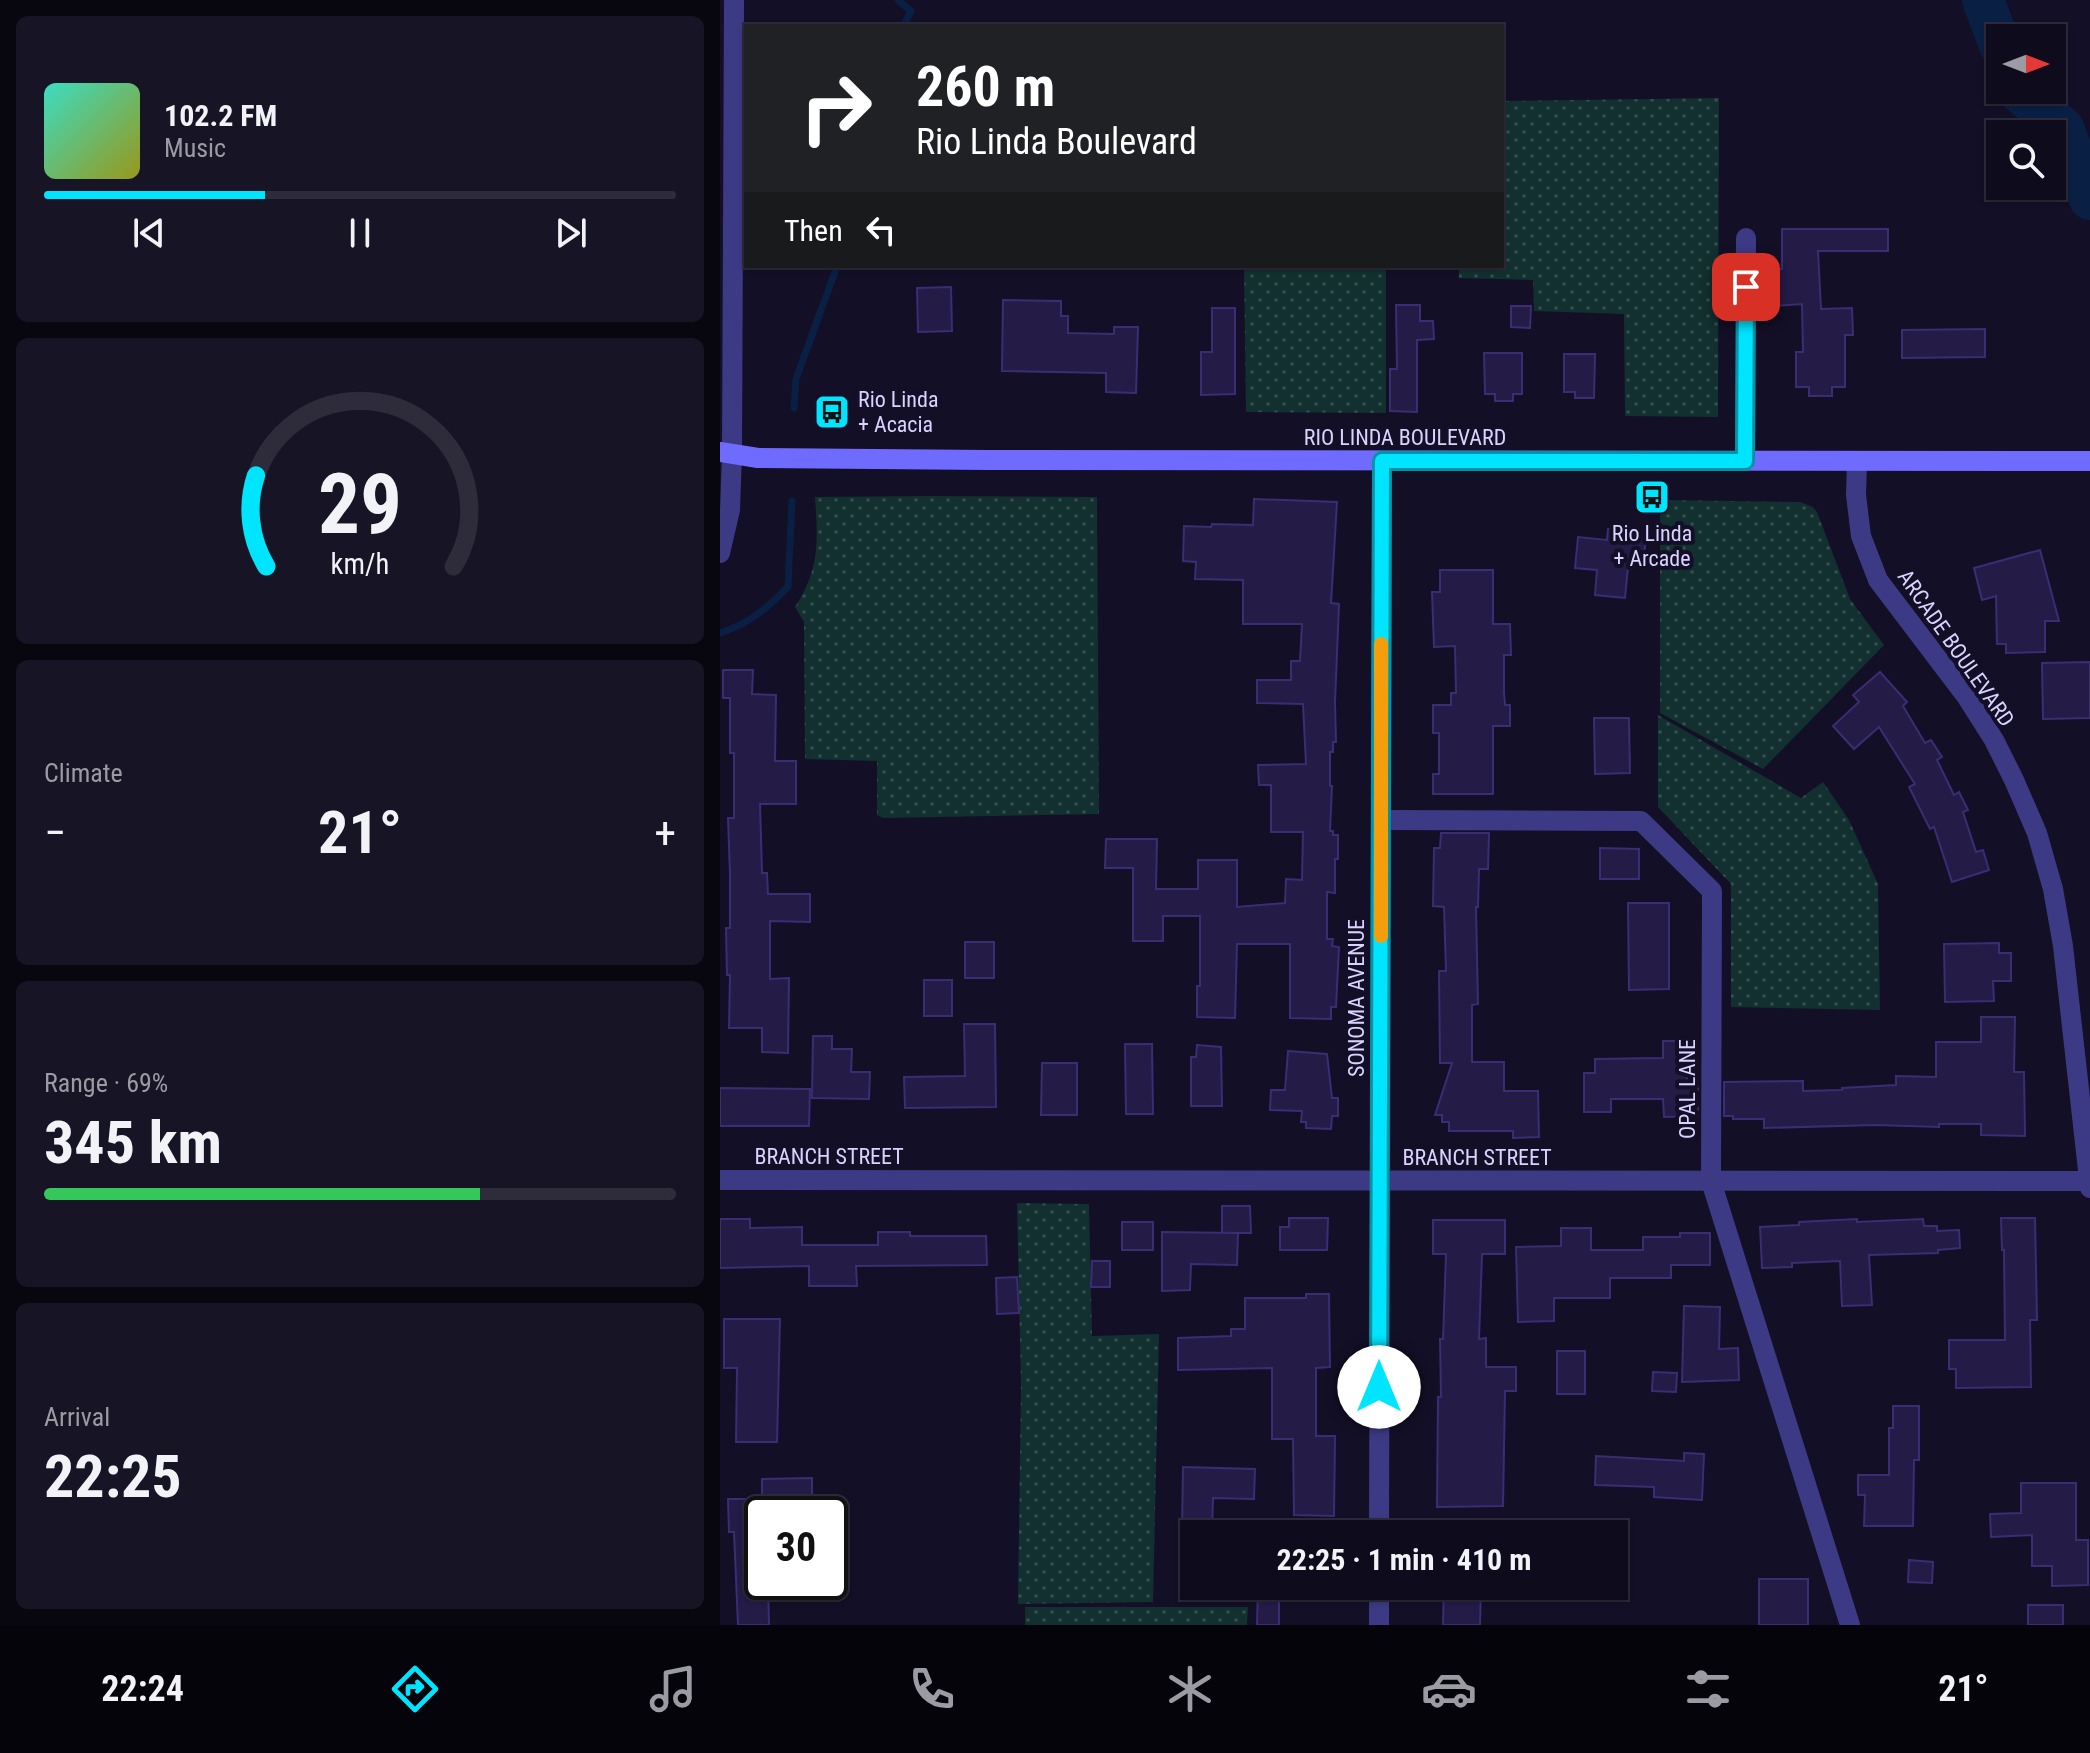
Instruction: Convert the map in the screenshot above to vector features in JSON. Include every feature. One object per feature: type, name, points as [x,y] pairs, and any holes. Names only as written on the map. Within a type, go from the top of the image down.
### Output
[{"type":"main road","name":"RIO LINDA BOULEVARD","points":[[726,453],[773,458],[2090,461]]},
{"type":"street","points":[[720,553],[730,510],[726,453],[734,0]]},
{"type":"street","points":[[1745,461],[1746,238]]},
{"type":"street","name":"SONOMA AVENUE","points":[[1379,1520],[1382,461]]},
{"type":"street","name":"ARCADE BOULEVARD","points":[[1857,461],[1856,495],[1861,536],[1878,580],[1966,696],[1987,729],[2037,833],[2053,889],[2063,946],[2090,1188]]},
{"type":"street","name":"OPAL LANE","points":[[1381,820],[1641,821],[1712,891],[1711,1181],[1850,1625]]},
{"type":"street","name":"BRANCH STREET","points":[[720,1180],[2089,1181]]},
{"type":"street","points":[[1379,1600],[1379,1625]]},
{"type":"green space","points":[[1719,98],[1718,417],[1625,416],[1624,314],[1534,311],[1533,280],[1459,278],[1459,268],[1504,268],[1504,101]]},
{"type":"green space","points":[[1244,268],[1386,268],[1386,413],[1246,412]]},
{"type":"green space","points":[[815,497],[1097,497],[1099,814],[883,818],[877,815],[877,761],[805,759],[804,622],[795,607],[809,580],[816,554]]},
{"type":"green space","points":[[1660,500],[1800,502],[1813,507],[1850,599],[1884,645],[1763,769],[1660,713]]},
{"type":"green space","points":[[1658,715],[1801,798],[1823,782],[1849,820],[1878,884],[1880,1010],[1731,1007],[1731,884],[1658,807]]},
{"type":"green space","points":[[1017,1203],[1089,1204],[1092,1336],[1159,1334],[1153,1602],[1018,1604],[1021,1384]]},
{"type":"green space","points":[[1025,1607],[1248,1607],[1247,1625],[1025,1625]]},
{"type":"building","points":[[1782,229],[1888,229],[1888,251],[1818,251],[1821,309],[1852,308],[1853,335],[1845,335],[1845,387],[1832,387],[1832,396],[1809,396],[1809,387],[1796,387],[1796,352],[1803,352],[1802,304],[1775,306],[1773,269],[1782,269]]},
{"type":"building","points":[[951,287],[952,331],[918,332],[917,288]]},
{"type":"building","points":[[1003,300],[1061,301],[1061,316],[1068,316],[1068,333],[1114,334],[1114,327],[1138,327],[1136,393],[1106,392],[1106,373],[1002,371]]},
{"type":"building","points":[[1396,305],[1420,305],[1420,321],[1433,321],[1434,339],[1417,340],[1417,412],[1390,411],[1390,369],[1397,369]]},
{"type":"building","points":[[1511,306],[1531,306],[1530,328],[1511,327]]},
{"type":"building","points":[[1212,308],[1235,308],[1235,394],[1201,395],[1201,352],[1212,352]]},
{"type":"building","points":[[1985,329],[1985,357],[1902,358],[1902,330]]},
{"type":"building","points":[[1484,353],[1522,353],[1522,394],[1513,394],[1513,401],[1495,401],[1495,394],[1485,394]]},
{"type":"building","points":[[1564,354],[1595,354],[1594,398],[1575,398],[1575,392],[1564,392]]},
{"type":"building","points":[[1254,499],[1337,502],[1331,603],[1339,604],[1336,742],[1333,742],[1333,752],[1330,752],[1330,831],[1338,835],[1338,859],[1335,859],[1335,893],[1327,892],[1327,939],[1333,939],[1332,946],[1339,947],[1336,1007],[1331,1007],[1331,1019],[1290,1018],[1290,944],[1237,944],[1235,1018],[1197,1017],[1200,916],[1163,916],[1163,941],[1133,941],[1133,868],[1105,868],[1106,839],[1157,839],[1156,889],[1198,889],[1198,860],[1237,860],[1237,907],[1285,903],[1286,879],[1302,880],[1303,832],[1271,832],[1271,785],[1259,785],[1258,765],[1306,764],[1303,704],[1257,703],[1257,680],[1291,680],[1291,661],[1300,661],[1302,624],[1243,624],[1243,580],[1195,579],[1196,562],[1183,561],[1184,526],[1253,525]]},
{"type":"building","points":[[1608,529],[1646,533],[1644,558],[1629,557],[1625,598],[1595,595],[1597,570],[1575,568],[1578,537],[1607,540]]},
{"type":"building","points":[[2040,550],[2059,621],[2045,621],[2045,652],[2006,653],[2006,644],[1997,644],[1996,596],[1982,600],[1974,568]]},
{"type":"building","points":[[1440,570],[1493,570],[1493,624],[1510,624],[1511,655],[1504,655],[1504,693],[1505,705],[1510,705],[1510,726],[1493,726],[1493,794],[1433,794],[1433,774],[1439,774],[1439,733],[1433,733],[1433,705],[1451,705],[1451,693],[1456,693],[1455,646],[1434,647],[1432,592],[1440,592]]},
{"type":"building","points":[[2090,662],[2090,718],[2043,719],[2042,663]]},
{"type":"building","points":[[723,670],[753,670],[752,694],[776,695],[775,761],[796,761],[796,804],[760,804],[762,873],[767,873],[768,894],[810,894],[810,922],[770,921],[770,979],[789,978],[788,1053],[762,1052],[762,1028],[729,1028],[730,975],[727,975],[726,928],[730,928],[728,818],[734,818],[734,753],[730,753],[730,698],[723,698]]},
{"type":"building","points":[[1880,672],[1907,702],[1903,706],[1925,743],[1931,740],[1942,757],[1937,760],[1954,795],[1959,792],[1968,810],[1963,812],[1976,852],[1983,850],[1989,870],[1952,882],[1934,827],[1930,829],[1909,787],[1915,784],[1879,727],[1854,749],[1833,726],[1859,702],[1853,695]]},
{"type":"building","points":[[1594,718],[1629,718],[1630,773],[1595,774]]},
{"type":"building","points":[[1441,833],[1489,833],[1488,869],[1479,869],[1476,907],[1478,1004],[1472,1005],[1472,1062],[1504,1062],[1504,1091],[1538,1091],[1539,1137],[1513,1138],[1513,1131],[1449,1131],[1449,1122],[1442,1122],[1442,1115],[1435,1115],[1452,1063],[1440,1063],[1439,971],[1446,971],[1444,907],[1433,906],[1434,848],[1440,848]]},
{"type":"building","points":[[1600,848],[1639,849],[1639,879],[1600,879]]},
{"type":"building","points":[[1628,903],[1669,903],[1669,989],[1629,990]]},
{"type":"building","points":[[965,942],[994,942],[994,978],[965,978]]},
{"type":"building","points":[[1999,943],[1999,953],[2011,953],[2011,981],[1993,981],[1994,1001],[1945,1002],[1944,944]]},
{"type":"building","points":[[924,980],[952,980],[952,1016],[924,1016]]},
{"type":"building","points":[[1981,1017],[2015,1017],[2014,1072],[2024,1072],[2025,1136],[1981,1135],[1981,1124],[1764,1128],[1764,1119],[1724,1116],[1724,1082],[1803,1081],[1803,1091],[1896,1085],[1896,1076],[1936,1077],[1936,1042],[1981,1042]]},
{"type":"building","points":[[964,1024],[995,1024],[996,1107],[905,1108],[904,1077],[965,1076]]},
{"type":"building","points":[[813,1036],[832,1036],[832,1049],[852,1049],[851,1072],[870,1072],[869,1099],[812,1098]]},
{"type":"building","points":[[1663,1041],[1687,1041],[1687,1082],[1698,1082],[1698,1116],[1664,1117],[1663,1099],[1611,1099],[1611,1112],[1584,1112],[1584,1073],[1595,1073],[1595,1059],[1663,1058]]},
{"type":"building","points":[[1125,1044],[1152,1044],[1153,1114],[1126,1114]]},
{"type":"building","points":[[1197,1045],[1221,1047],[1222,1106],[1191,1106],[1191,1057],[1196,1057]]},
{"type":"building","points":[[1288,1051],[1327,1054],[1332,1098],[1338,1098],[1338,1116],[1332,1116],[1331,1129],[1306,1128],[1306,1122],[1301,1122],[1302,1111],[1270,1110],[1271,1090],[1285,1090]]},
{"type":"building","points":[[1042,1063],[1077,1063],[1077,1115],[1041,1115]]},
{"type":"building","points":[[720,1088],[810,1089],[809,1126],[720,1126]]},
{"type":"building","points":[[1222,1206],[1250,1206],[1251,1233],[1222,1233]]},
{"type":"building","points":[[1289,1218],[1328,1218],[1327,1250],[1280,1250],[1280,1227],[1289,1227]]},
{"type":"building","points":[[2001,1218],[2035,1218],[2037,1320],[2030,1320],[2031,1387],[1956,1388],[1956,1369],[1949,1369],[1949,1340],[2005,1340]]},
{"type":"building","points":[[720,1219],[750,1219],[750,1228],[802,1227],[802,1245],[878,1245],[878,1232],[910,1232],[910,1236],[986,1236],[987,1265],[856,1266],[857,1286],[809,1286],[809,1266],[720,1268]]},
{"type":"building","points":[[1857,1219],[1857,1222],[1923,1219],[1924,1226],[1937,1226],[1937,1231],[1959,1230],[1960,1248],[1938,1250],[1938,1253],[1869,1255],[1872,1305],[1842,1306],[1840,1261],[1762,1268],[1760,1227]]},
{"type":"building","points":[[1433,1220],[1505,1220],[1505,1254],[1482,1254],[1479,1339],[1486,1338],[1486,1367],[1516,1367],[1516,1391],[1505,1391],[1503,1506],[1437,1507],[1440,1339],[1443,1339],[1446,1254],[1433,1254]]},
{"type":"building","points":[[1122,1222],[1153,1222],[1153,1250],[1122,1250]]},
{"type":"building","points":[[1561,1228],[1591,1228],[1591,1250],[1643,1250],[1643,1237],[1710,1233],[1710,1265],[1671,1265],[1671,1278],[1610,1278],[1610,1298],[1554,1298],[1554,1321],[1518,1322],[1516,1247],[1561,1246]]},
{"type":"building","points":[[1162,1232],[1238,1233],[1237,1265],[1191,1264],[1190,1290],[1162,1291]]},
{"type":"building","points":[[1092,1261],[1110,1261],[1110,1287],[1091,1287]]},
{"type":"building","points":[[1017,1277],[1019,1313],[997,1314],[996,1278]]},
{"type":"building","points":[[1306,1294],[1329,1294],[1330,1367],[1316,1368],[1316,1436],[1335,1436],[1334,1516],[1294,1515],[1293,1439],[1272,1439],[1272,1368],[1178,1370],[1178,1338],[1231,1336],[1231,1329],[1245,1329],[1245,1298],[1306,1298]]},
{"type":"building","points":[[1684,1306],[1720,1307],[1719,1349],[1738,1348],[1739,1380],[1682,1382]]},
{"type":"building","points":[[724,1319],[780,1319],[777,1442],[736,1442],[737,1368],[724,1368]]},
{"type":"building","points":[[1557,1351],[1585,1351],[1585,1394],[1557,1394]]},
{"type":"building","points":[[1653,1372],[1677,1373],[1676,1392],[1652,1391]]},
{"type":"building","points":[[1893,1406],[1919,1406],[1919,1460],[1914,1460],[1913,1526],[1864,1526],[1865,1495],[1858,1495],[1858,1475],[1889,1475],[1889,1428],[1893,1428]]},
{"type":"building","points":[[1684,1453],[1704,1454],[1702,1500],[1654,1497],[1654,1487],[1595,1485],[1596,1456],[1684,1461]]},
{"type":"building","points":[[1183,1467],[1255,1469],[1254,1499],[1213,1498],[1212,1520],[1182,1520]]},
{"type":"building","points":[[812,1478],[812,1496],[762,1496],[762,1479]]},
{"type":"building","points":[[2021,1483],[2076,1483],[2076,1540],[2088,1540],[2088,1585],[2052,1586],[2052,1566],[2032,1566],[2032,1535],[1991,1537],[1990,1514],[2021,1513]]},
{"type":"building","points":[[728,1499],[744,1499],[744,1600],[768,1600],[769,1625],[738,1625],[734,1532],[729,1532]]},
{"type":"building","points":[[1909,1560],[1933,1562],[1932,1583],[1908,1582]]},
{"type":"building","points":[[1759,1579],[1808,1579],[1808,1625],[1759,1625]]},
{"type":"building","points":[[1258,1600],[1279,1600],[1279,1625],[1257,1625]]},
{"type":"building","points":[[1444,1600],[1481,1600],[1480,1625],[1443,1625]]},
{"type":"building","points":[[2028,1605],[2063,1605],[2063,1625],[2028,1625]]},
{"type":"waterway","points":[[898,0],[911,11],[904,24]]},
{"type":"waterway","points":[[1983,0],[1992,24]]},
{"type":"waterway","points":[[2034,104],[2063,128],[2090,199]]},
{"type":"waterway","points":[[794,408],[796,379],[836,268]]},
{"type":"waterway","points":[[720,633],[757,614],[788,587],[792,501]]},
{"type":"slow traffic","points":[[1381,644],[1381,936]]},
{"type":"place","name":"Rio Linda + Acacia","points":[[832,412]]},
{"type":"place","name":"Rio Linda + Arcade","points":[[1652,497]]},
{"type":"route","points":[[1379,1387],[1382,461],[1745,461],[1746,287]]}]
